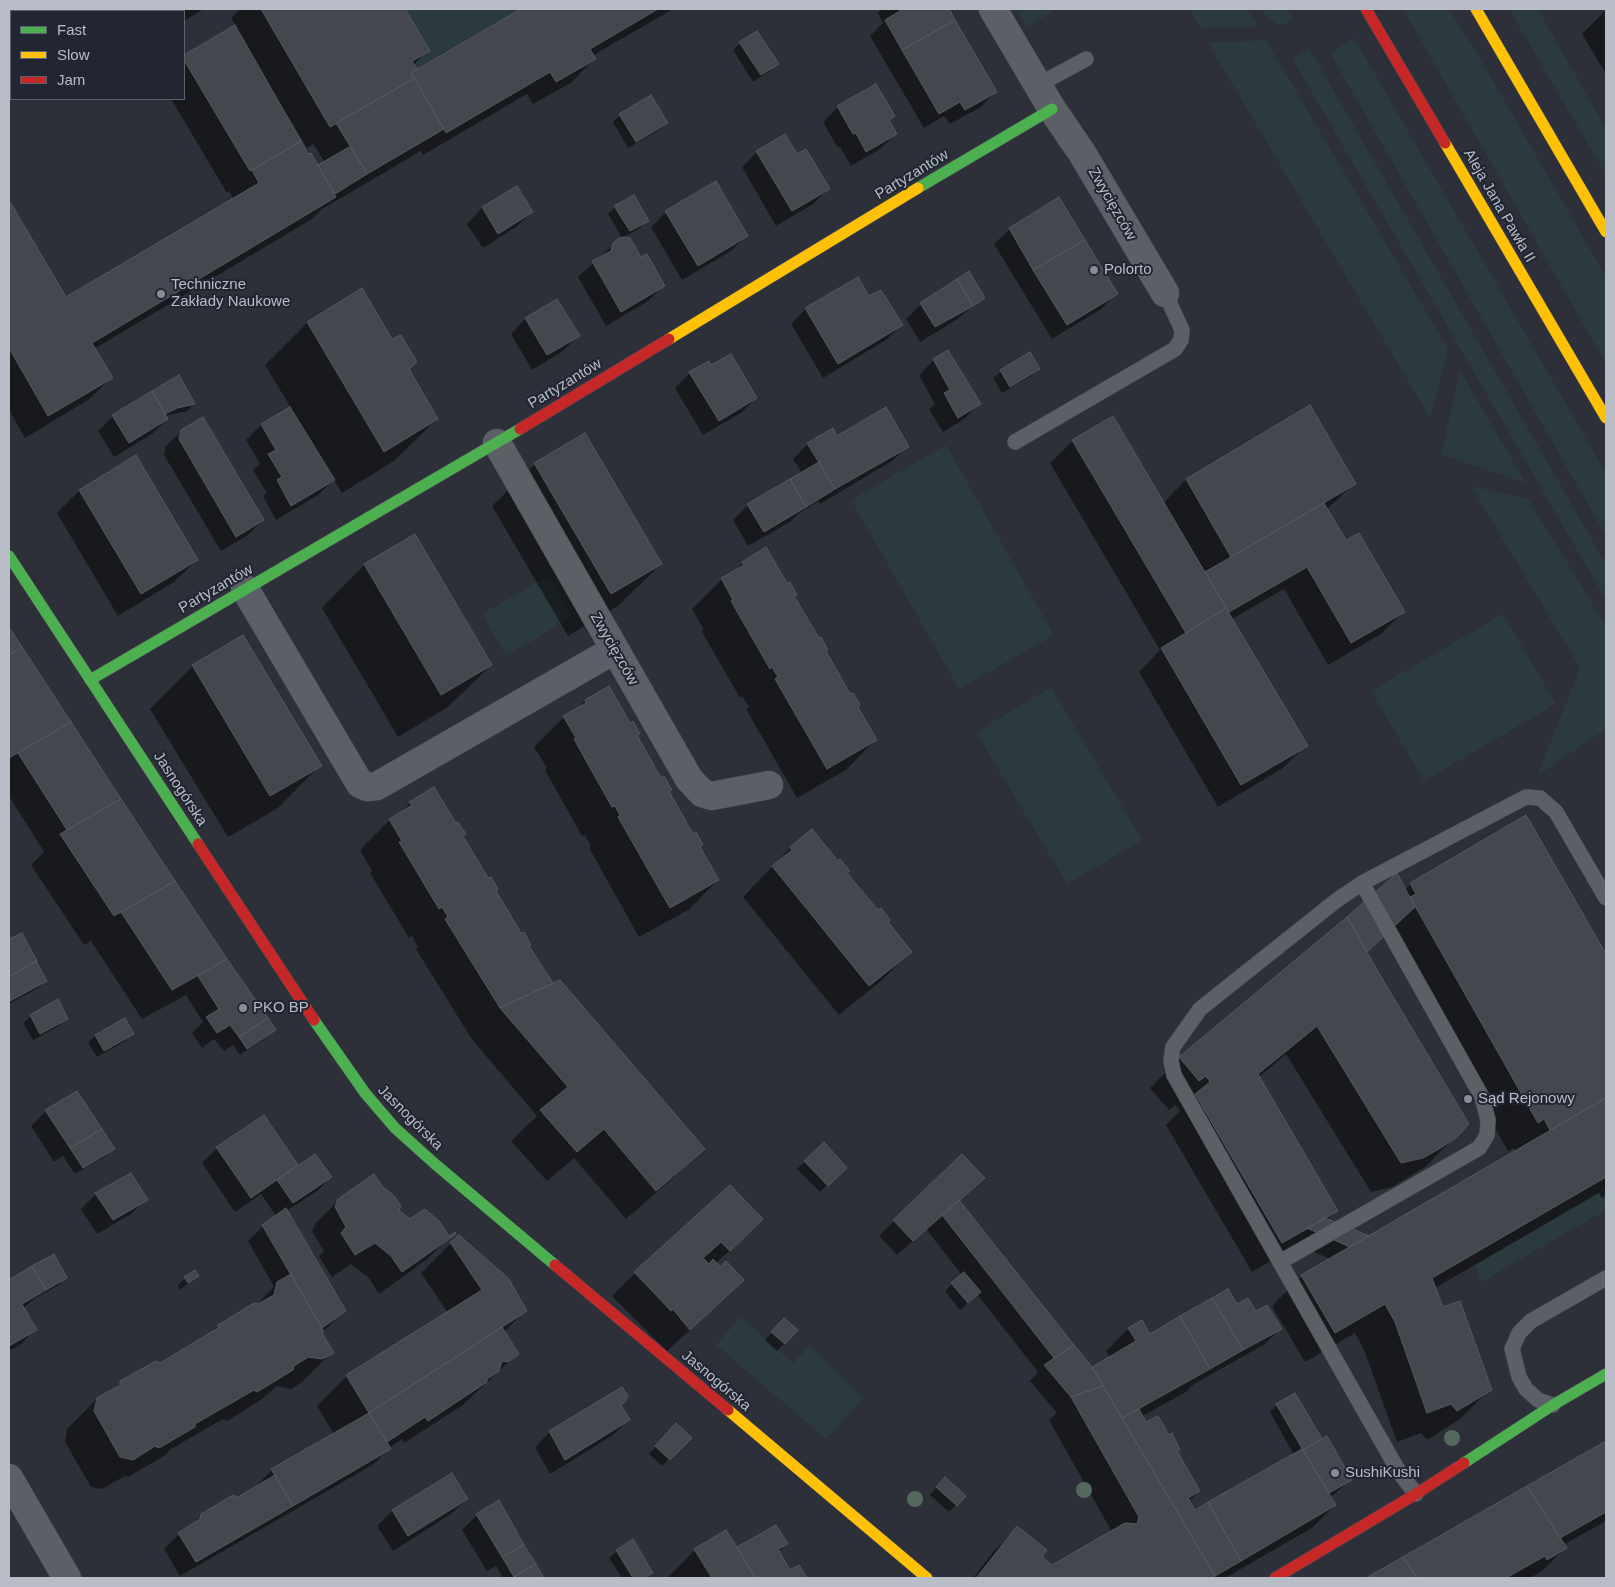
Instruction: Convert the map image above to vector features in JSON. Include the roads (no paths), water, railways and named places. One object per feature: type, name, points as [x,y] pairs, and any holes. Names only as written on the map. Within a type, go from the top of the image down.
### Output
[{"type":"street","name":"Zwycięzców","points":[[993,9],[1052,109],[1082,153],[1164,293]]},
{"type":"street","name":"Aleja Jana Pawła II","points":[[1366,9],[1606,418]]},
{"type":"street","points":[[1476,9],[1606,232]]},
{"type":"street","name":"Partyzantów","points":[[90,680],[497,442],[1052,109]]},
{"type":"street","name":"Zwycięzców","points":[[497,442],[688,779],[702,793],[712,796],[769,785]]},
{"type":"street","name":"Jasnogórska","points":[[9,556],[336,1053],[364,1093],[395,1128],[435,1164],[927,1578]]},
{"type":"street","points":[[245,589],[360,784],[367,787],[377,786],[614,650]]},
{"type":"street","points":[[1275,1578],[1416,1494],[1553,1405],[1606,1374]]},
{"type":"street","points":[[9,1478],[67,1578]]},
{"type":"lane","points":[[1038,85],[1086,60]]},
{"type":"lane","name":"Zwycięzców","points":[[1015,442],[1175,349],[1181,340],[1182,330],[1164,293]]},
{"type":"lane","points":[[1416,1494],[1399,1472],[1174,1075],[1173,1047],[1200,1009],[1337,900],[1362,883],[1526,797],[1540,798],[1556,812],[1606,898]]},
{"type":"lane","points":[[1280,1262],[1479,1148],[1487,1135],[1488,1120],[1482,1096],[1362,883]]},
{"type":"lane","points":[[1553,1405],[1538,1400],[1526,1389],[1519,1378],[1512,1349],[1518,1333],[1531,1320],[1606,1278]]},
{"type":"place","name":"Polorto","points":[[1094,270]]},
{"type":"place","name":"Techniczne Zakłady Naukowe","points":[[161,294]]},
{"type":"place","name":"PKO BP","points":[[243,1008]]},
{"type":"place","name":"Sąd Rejonowy","points":[[1468,1099]]},
{"type":"place","name":"SushiKushi","points":[[1335,1473]]}]
